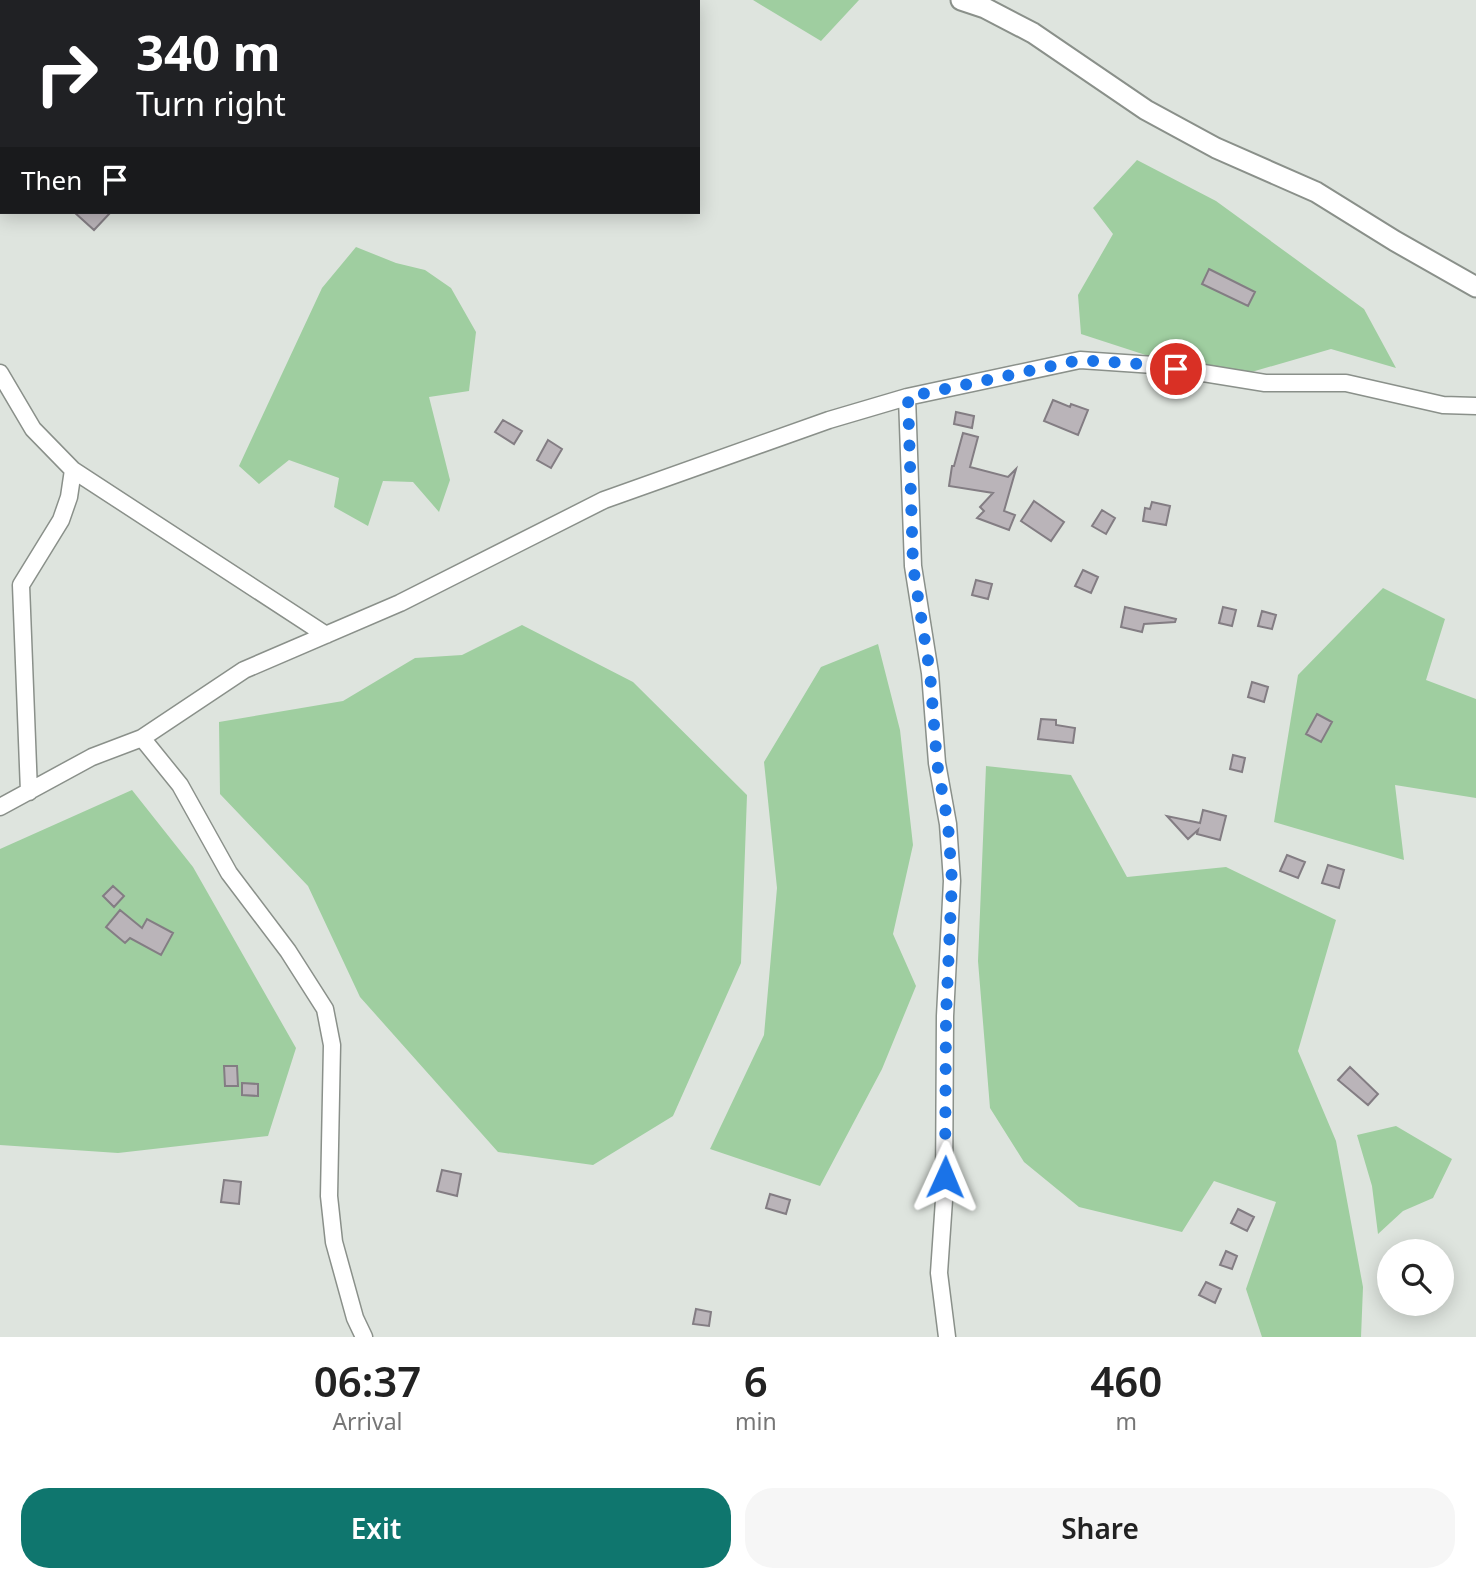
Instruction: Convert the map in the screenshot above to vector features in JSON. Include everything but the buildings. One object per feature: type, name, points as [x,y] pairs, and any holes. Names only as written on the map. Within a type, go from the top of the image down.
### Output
[{"type":"street","points":[[961,0],[985,8],[1033,33],[1146,110],[1216,148],[1316,192],[1476,287]]},
{"type":"street","points":[[0,807],[92,758],[142,738],[244,670],[400,603],[604,500],[829,420],[908,397],[1080,360],[1154,365],[1265,383],[1346,383],[1443,405],[1476,406]]},
{"type":"street","points":[[0,373],[33,429],[73,470],[326,635]]},
{"type":"street","points":[[908,397],[913,566],[930,673],[937,763],[948,824],[952,881],[946,1016],[944,1200],[939,1273],[947,1337]]},
{"type":"street","points":[[29,792],[21,585],[61,520],[69,497],[73,470]]},
{"type":"street","points":[[142,738],[180,785],[229,873],[288,951],[325,1009],[332,1045],[329,1196],[334,1242],[355,1318],[364,1337]]},
{"type":"green space","points":[[753,0],[859,0],[821,41]]},
{"type":"green space","points":[[1137,160],[1216,201],[1364,309],[1396,368],[1331,349],[1248,373],[1164,361],[1081,334],[1078,295],[1113,234],[1093,208]]},
{"type":"green space","points":[[356,247],[396,263],[425,270],[451,288],[476,332],[469,391],[429,397],[450,480],[439,512],[413,482],[383,481],[368,526],[334,507],[339,478],[289,460],[259,484],[239,466],[322,288]]},
{"type":"green space","points":[[1383,588],[1445,619],[1426,680],[1476,699],[1476,798],[1395,785],[1404,860],[1274,822],[1298,675]]},
{"type":"green space","points":[[522,625],[633,682],[747,795],[741,963],[673,1116],[593,1165],[498,1152],[360,997],[308,886],[220,794],[219,722],[343,701],[415,658],[462,655]]},
{"type":"green space","points":[[878,644],[900,730],[913,845],[893,934],[916,986],[882,1069],[820,1186],[710,1149],[764,1035],[777,888],[764,762],[821,667]]},
{"type":"green space","points":[[986,766],[1071,775],[1127,877],[1226,867],[1336,920],[1298,1051],[1336,1141],[1363,1287],[1361,1337],[1262,1337],[1246,1289],[1276,1202],[1214,1181],[1182,1232],[1079,1207],[1024,1162],[990,1108],[978,961]]},
{"type":"green space","points":[[132,790],[193,867],[296,1048],[268,1136],[118,1153],[0,1145],[0,849]]},
{"type":"green space","points":[[1396,1126],[1452,1159],[1433,1198],[1403,1211],[1378,1234],[1372,1186],[1357,1135]]},
{"type":"route","points":[[945,1177],[946,1016],[952,881],[948,824],[937,763],[930,673],[913,566],[908,397],[1080,360],[1176,369]]}]
